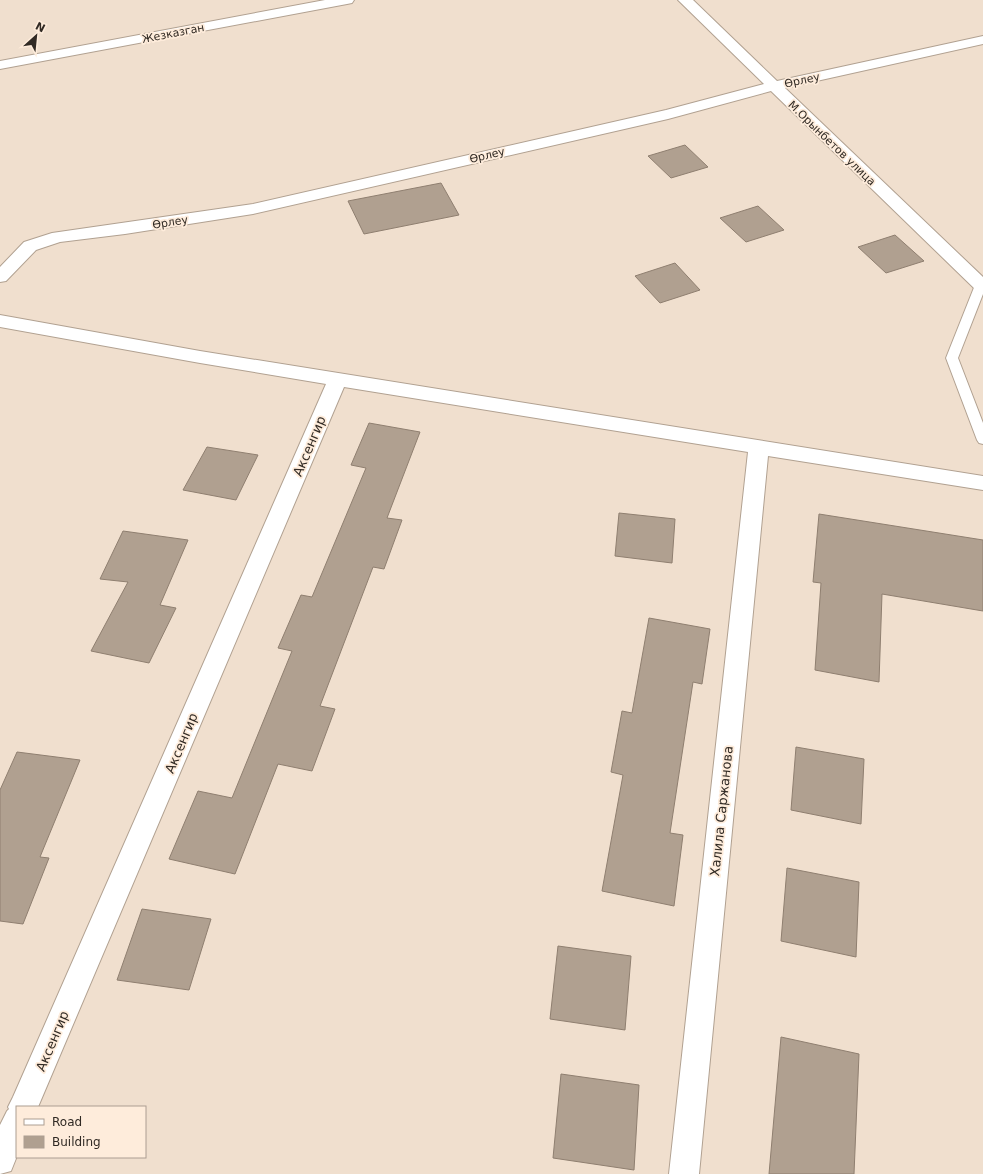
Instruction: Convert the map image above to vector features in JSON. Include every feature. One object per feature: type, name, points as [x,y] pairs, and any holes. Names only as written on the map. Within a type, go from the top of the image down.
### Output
[{"type":"street","name":"Жезказган","points":[[0,65],[347,0]]},
{"type":"street","name":"М.Орынбетов улица","points":[[685,0],[982,285]]},
{"type":"street","name":"Өрлеу","points":[[0,277],[30,246],[58,237],[125,229],[253,209],[668,114],[774,86],[983,40]]},
{"type":"street","points":[[0,321],[200,357],[983,483]]},
{"type":"street","name":"Аксенгир","points":[[23,1106],[338,379]]},
{"type":"street","name":"Халила Саржанова","points":[[684,1174],[759,447]]},
{"type":"street","points":[[0,1160],[16,1123]]},
{"type":"lane","points":[[982,285],[952,358],[983,440]]},
{"type":"building","points":[[685,145],[708,167],[671,178],[648,156]]},
{"type":"building","points":[[441,183],[459,215],[364,234],[348,201]]},
{"type":"building","points":[[758,206],[784,230],[746,242],[720,218]]},
{"type":"building","points":[[895,235],[924,261],[886,273],[858,247]]},
{"type":"building","points":[[675,263],[700,290],[660,303],[635,276]]},
{"type":"building","points":[[369,423],[420,432],[387,518],[402,520],[384,569],[373,567],[320,706],[335,709],[312,771],[278,764],[235,874],[169,859],[198,791],[232,798],[292,651],[278,648],[301,595],[312,597],[366,468],[351,465]]},
{"type":"building","points":[[207,447],[258,455],[236,500],[183,490]]},
{"type":"building","points":[[619,513],[675,519],[672,563],[615,556]]},
{"type":"building","points":[[819,514],[983,540],[983,611],[882,594],[879,682],[815,670],[821,583],[813,582]]},
{"type":"building","points":[[123,531],[188,540],[160,605],[176,608],[149,663],[91,651],[128,582],[100,579]]},
{"type":"building","points":[[649,618],[710,629],[702,684],[693,682],[670,833],[683,835],[674,906],[602,891],[623,775],[611,772],[622,711],[632,713]]},
{"type":"building","points":[[796,747],[864,759],[861,824],[791,810]]},
{"type":"building","points":[[17,752],[80,760],[40,857],[49,858],[23,924],[0,921],[0,790]]},
{"type":"building","points":[[787,868],[859,882],[856,957],[781,941]]},
{"type":"building","points":[[142,909],[211,919],[189,990],[117,980]]},
{"type":"building","points":[[558,946],[631,956],[625,1030],[550,1019]]},
{"type":"building","points":[[781,1037],[859,1054],[854,1174],[769,1174]]},
{"type":"building","points":[[561,1074],[639,1085],[634,1170],[553,1158]]}]
